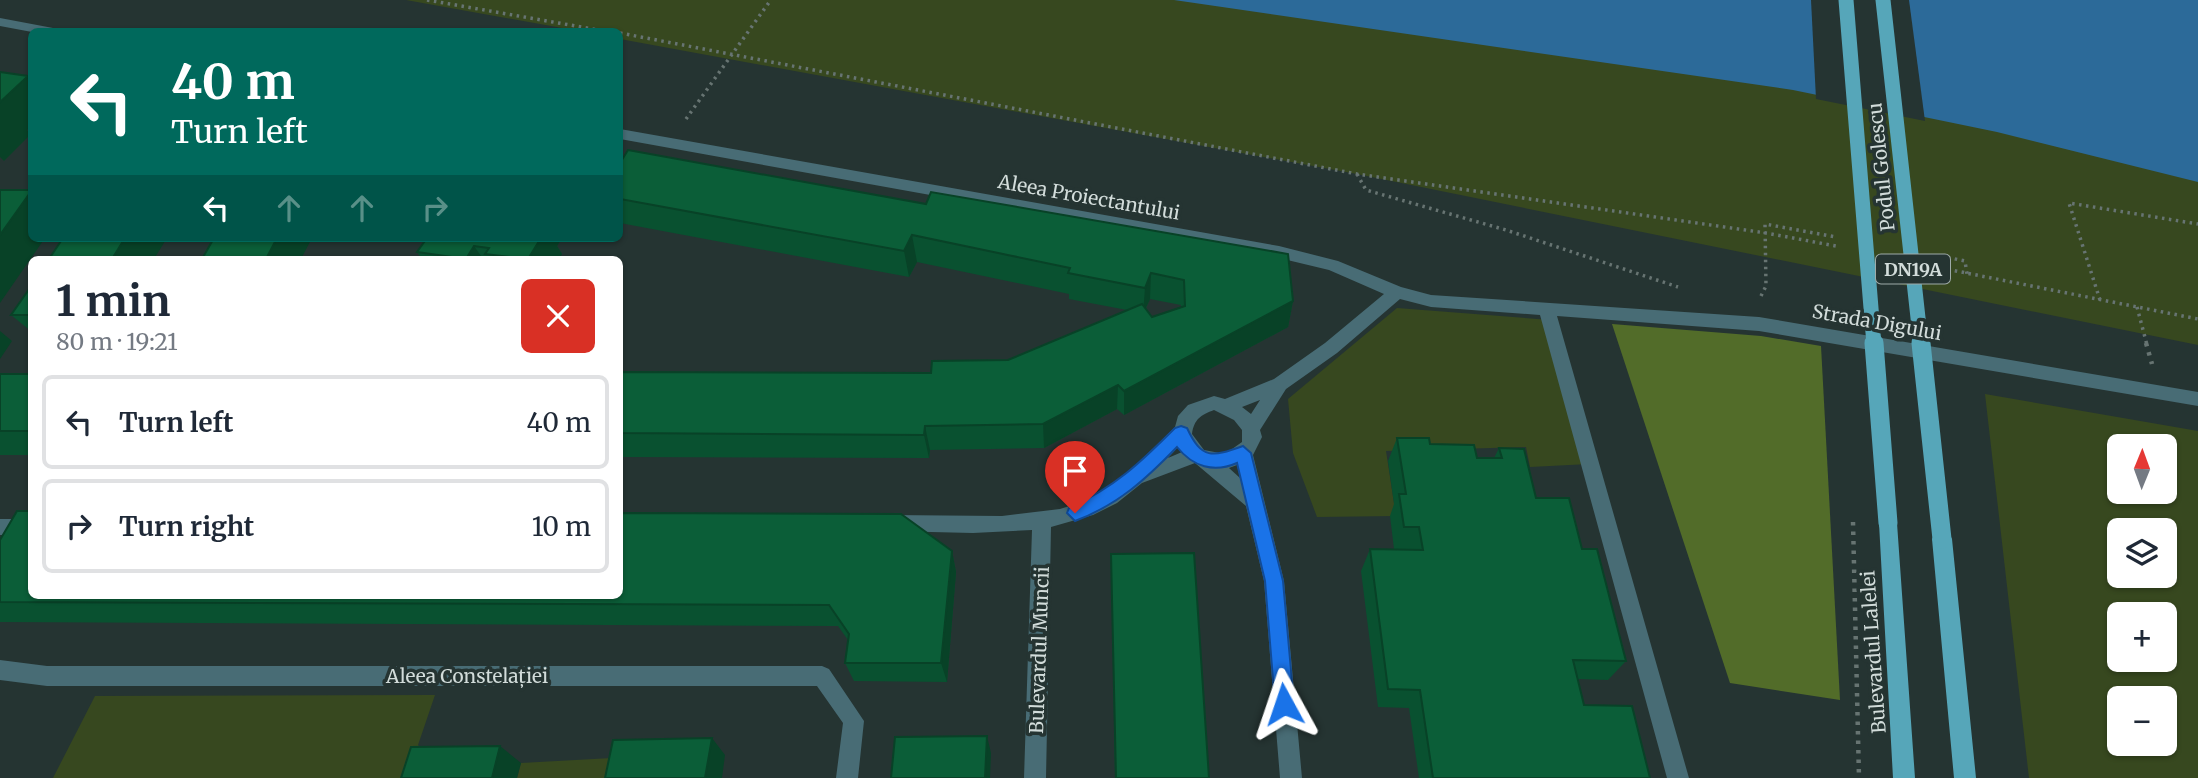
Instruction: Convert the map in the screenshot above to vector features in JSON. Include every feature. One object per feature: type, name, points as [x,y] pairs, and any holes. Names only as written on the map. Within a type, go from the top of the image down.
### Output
[{"type":"main road","name":"Podul Golescu","points":[[1846,0],[1888,523]]},
{"type":"main road","name":"Podul Golescu","points":[[1883,0],[1942,539],[1965,778]]},
{"type":"main road","name":"Bulevardul Lalelei","points":[[1888,523],[1904,778]]},
{"type":"street","points":[[0,22],[32,28]]},
{"type":"street","name":"Aleea Proiectantului","points":[[623,135],[1279,252],[1332,265],[1397,292],[1431,301],[1547,309]]},
{"type":"street","points":[[1227,406],[1280,384],[1331,348],[1397,292]]},
{"type":"street","points":[[1547,309],[1678,778]]},
{"type":"street","name":"Strada Digului","points":[[1547,309],[1759,324],[2198,399]]},
{"type":"street","points":[[1251,429],[1280,384]]},
{"type":"street","points":[[865,523],[1042,522],[1097,504],[1134,480],[1181,432],[1185,418],[1192,411],[1214,403],[1227,406],[1247,419],[1251,438],[1243,453],[1222,462],[1200,458],[1134,480]]},
{"type":"street","points":[[1181,432],[1184,443],[1254,501]]},
{"type":"street","points":[[1243,453],[1274,581],[1291,778]]},
{"type":"street","name":"Bulevardul Muncii","points":[[1035,778],[1042,522]]},
{"type":"street","points":[[0,527],[28,527]]},
{"type":"street","name":"Aleea Constelației","points":[[0,670],[47,676],[822,676],[854,721],[847,778]]},
{"type":"path","points":[[427,0],[587,28]]},
{"type":"path","points":[[670,143],[769,1]]},
{"type":"path","points":[[623,34],[731,52],[1357,174],[1766,233],[1836,246]]},
{"type":"path","points":[[1357,174],[1366,190],[1506,230],[1681,288]]},
{"type":"path","points":[[2100,300],[2069,203],[2198,224]]},
{"type":"path","points":[[1761,298],[1766,286],[1766,233]]},
{"type":"path","points":[[1933,266],[2198,319]]},
{"type":"path","points":[[2137,307],[2154,372]]},
{"type":"path","points":[[1853,514],[1859,778]]},
{"type":"green space","points":[[406,0],[2198,0],[2198,345],[1357,174],[623,40],[623,28],[562,28]]},
{"type":"green space","points":[[1397,308],[1550,320],[1589,464],[1530,467],[1526,447],[1386,451],[1396,516],[1317,517],[1293,453],[1288,399]]},
{"type":"green space","points":[[1612,324],[1761,336],[1821,346],[1840,700],[1730,683]]},
{"type":"green space","points":[[1985,394],[2198,431],[2198,778],[2029,778]]},
{"type":"green space","points":[[435,695],[418,745],[435,764],[431,778],[53,778],[95,696]]},
{"type":"green space","points":[[630,757],[626,778],[517,778],[521,763]]},
{"type":"water","points":[[1174,0],[2198,0],[2198,182],[1997,132],[1793,90]]},
{"type":"pier","points":[[1811,0],[1909,0],[1925,121],[1816,99]]},
{"type":"building","points":[[0,72],[28,76],[0,102]]},
{"type":"building","points":[[628,150],[926,204],[931,192],[1288,254],[1293,301],[1124,391],[1118,385],[1043,424],[925,426],[924,435],[623,433],[623,372],[931,373],[932,361],[1008,360],[1142,304],[1152,317],[1185,306],[1184,280],[1151,273],[1145,288],[1068,273],[1070,268],[912,235],[904,251],[623,200],[623,158]]},
{"type":"building","points":[[0,190],[28,190],[28,196],[0,235]]},
{"type":"building","points":[[60,242],[123,242],[114,256],[51,256]]},
{"type":"building","points":[[212,242],[275,242],[268,256],[204,256]]},
{"type":"building","points":[[424,242],[539,242],[530,256],[485,254],[489,248],[474,246],[468,256],[417,252]]},
{"type":"building","points":[[28,291],[28,315],[11,315]]},
{"type":"building","points":[[0,374],[28,374],[28,431],[0,431]]},
{"type":"building","points":[[1397,438],[1429,438],[1430,444],[1474,445],[1477,458],[1502,458],[1499,448],[1524,449],[1536,498],[1569,498],[1582,549],[1597,549],[1626,661],[1573,660],[1584,705],[1632,706],[1650,778],[1433,778],[1420,690],[1388,689],[1370,549],[1423,550],[1419,527],[1404,527],[1399,494],[1406,494]]},
{"type":"building","points":[[17,511],[28,511],[28,599],[623,599],[623,513],[901,514],[952,551],[941,663],[845,663],[849,634],[829,605],[0,602],[0,540]]},
{"type":"building","points":[[1194,553],[1209,778],[1116,778],[1111,554]]},
{"type":"building","points":[[987,736],[985,778],[891,778],[895,737]]},
{"type":"building","points":[[712,738],[705,778],[605,778],[613,740]]},
{"type":"building","points":[[500,746],[492,778],[401,778],[411,747]]},
{"type":"route","points":[[1075,513],[1108,499],[1134,480],[1181,432],[1184,443],[1194,455],[1207,461],[1222,462],[1243,453],[1263,526],[1274,581],[1284,704]]}]
